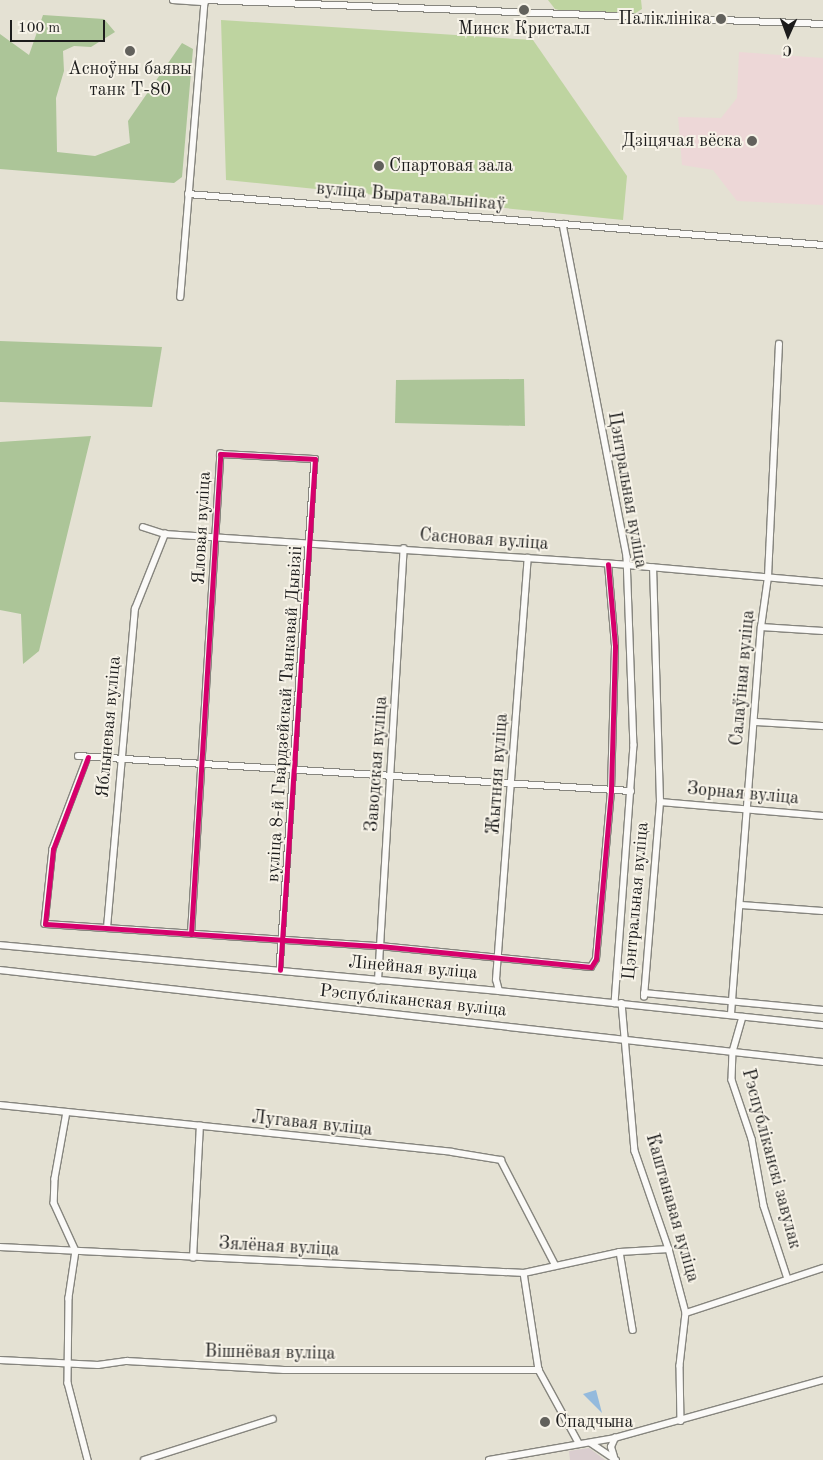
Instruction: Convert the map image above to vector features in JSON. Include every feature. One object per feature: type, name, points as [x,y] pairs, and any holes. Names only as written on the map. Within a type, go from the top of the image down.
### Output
[{"type":"street","points":[[173,0],[823,24]]},
{"type":"street","points":[[181,297],[205,1]]},
{"type":"street","name":"вуліца Выратавальнікаў","points":[[188,194],[823,245]]},
{"type":"street","name":"Цэнтральная вуліца","points":[[563,224],[627,565],[634,745],[615,1002]]},
{"type":"street","name":"Салаўіная вуліца","points":[[731,1014],[761,627],[768,577],[779,344]]},
{"type":"street","name":"вуліца 8-й Гвардзейскай Танкавай Дывізіі","points":[[220,454],[315,458],[311,543],[280,970]]},
{"type":"street","name":"Яловая вуліца","points":[[191,934],[203,764],[220,454]]},
{"type":"street","name":"Сасновая вуліца","points":[[143,527],[165,534],[627,565],[823,582]]},
{"type":"street","name":"Яблыневая вуліца","points":[[107,928],[120,759],[136,609],[165,534]]},
{"type":"street","name":"Заводская вуліца","points":[[378,981],[404,549]]},
{"type":"street","name":"Жытняя вуліца","points":[[499,991],[496,980],[528,558]]},
{"type":"street","points":[[88,757],[53,849],[45,924],[380,946],[591,967],[596,960],[611,790],[615,646],[608,564]]},
{"type":"street","name":"Цэнтральная вуліца","points":[[653,568],[660,802],[644,995],[733,1001]]},
{"type":"street","points":[[761,627],[823,631]]},
{"type":"street","points":[[755,722],[823,726]]},
{"type":"street","points":[[78,756],[631,791]]},
{"type":"street","name":"Зорная вуліца","points":[[660,802],[823,816]]},
{"type":"street","points":[[740,905],[823,910]]},
{"type":"street","name":"Лінейная вуліца","points":[[0,945],[615,1002],[823,1025]]},
{"type":"street","name":"Рэспубліканская вуліца","points":[[0,970],[625,1038],[823,1062]]},
{"type":"street","points":[[733,1001],[823,1010]]},
{"type":"street","name":"Каштанавая вуліца","points":[[622,1003],[636,1150],[669,1250],[686,1313],[680,1366],[681,1421]]},
{"type":"street","name":"Рэспубліканскі завулак","points":[[742,1017],[733,1051],[732,1080],[752,1139],[764,1206],[788,1279]]},
{"type":"street","name":"Лугавая вуліца","points":[[0,1105],[452,1152],[501,1160],[556,1266]]},
{"type":"street","points":[[67,1112],[55,1180],[54,1203],[76,1251],[69,1298],[68,1383],[88,1460]]},
{"type":"street","points":[[193,1258],[200,1126]]},
{"type":"street","name":"Зялёная вуліца","points":[[0,1248],[524,1273],[620,1252],[669,1250]]},
{"type":"street","points":[[620,1252],[633,1330]]},
{"type":"street","points":[[686,1313],[823,1268]]},
{"type":"street","points":[[524,1273],[540,1370],[576,1443]]},
{"type":"street","name":"Вішнёвая вуліца","points":[[0,1360],[98,1365],[127,1362],[284,1370],[540,1370]]},
{"type":"street","points":[[489,1460],[576,1443],[615,1438],[823,1380]]},
{"type":"street","points":[[144,1460],[273,1419]]},
{"type":"street","points":[[615,1438],[612,1447],[616,1460]]},
{"type":"street","points":[[576,1443],[594,1443],[616,1460]]},
{"type":"shaded area","name":"Дзіцячая вёска","points":[[739,52],[823,58],[823,205],[737,201],[713,170],[682,165],[678,117],[721,118],[737,98]]},
{"type":"shaded area","points":[[589,1448],[605,1460],[570,1460],[569,1451]]},
{"type":"green space","points":[[548,0],[641,0],[642,9],[634,14],[566,12],[555,9]]},
{"type":"green space","points":[[43,15],[104,19],[115,32],[91,47],[74,46],[63,51],[64,71],[56,98],[57,152],[95,156],[130,143],[128,121],[182,43],[193,49],[182,177],[174,183],[0,169],[0,34],[29,55]]},
{"type":"green space","points":[[221,20],[533,40],[627,176],[623,220],[226,180]]},
{"type":"green space","points":[[0,341],[162,347],[152,407],[0,402]]},
{"type":"green space","points":[[524,379],[525,426],[395,423],[396,380]]},
{"type":"green space","points":[[91,436],[39,651],[23,664],[21,614],[0,610],[0,442]]},
{"type":"water","points":[[596,1390],[602,1413],[583,1394]]},
{"type":"cycle path","points":[[191,934],[220,454],[315,459],[280,970]]},
{"type":"cycle path","points":[[88,757],[53,849],[45,924],[380,946],[591,967],[596,959],[611,790],[615,646],[608,564]]},
{"type":"place","name":"Минск Кристалл","points":[[524,10]]},
{"type":"place","name":"Паліклініка","points":[[721,19]]},
{"type":"place","name":"Асноўны баявы танк Т-80","points":[[130,51]]},
{"type":"place","name":"Дзіцячая вёска","points":[[752,141]]},
{"type":"place","name":"Спартовая зала","points":[[379,166]]},
{"type":"place","name":"Спадчына","points":[[545,1422]]}]
